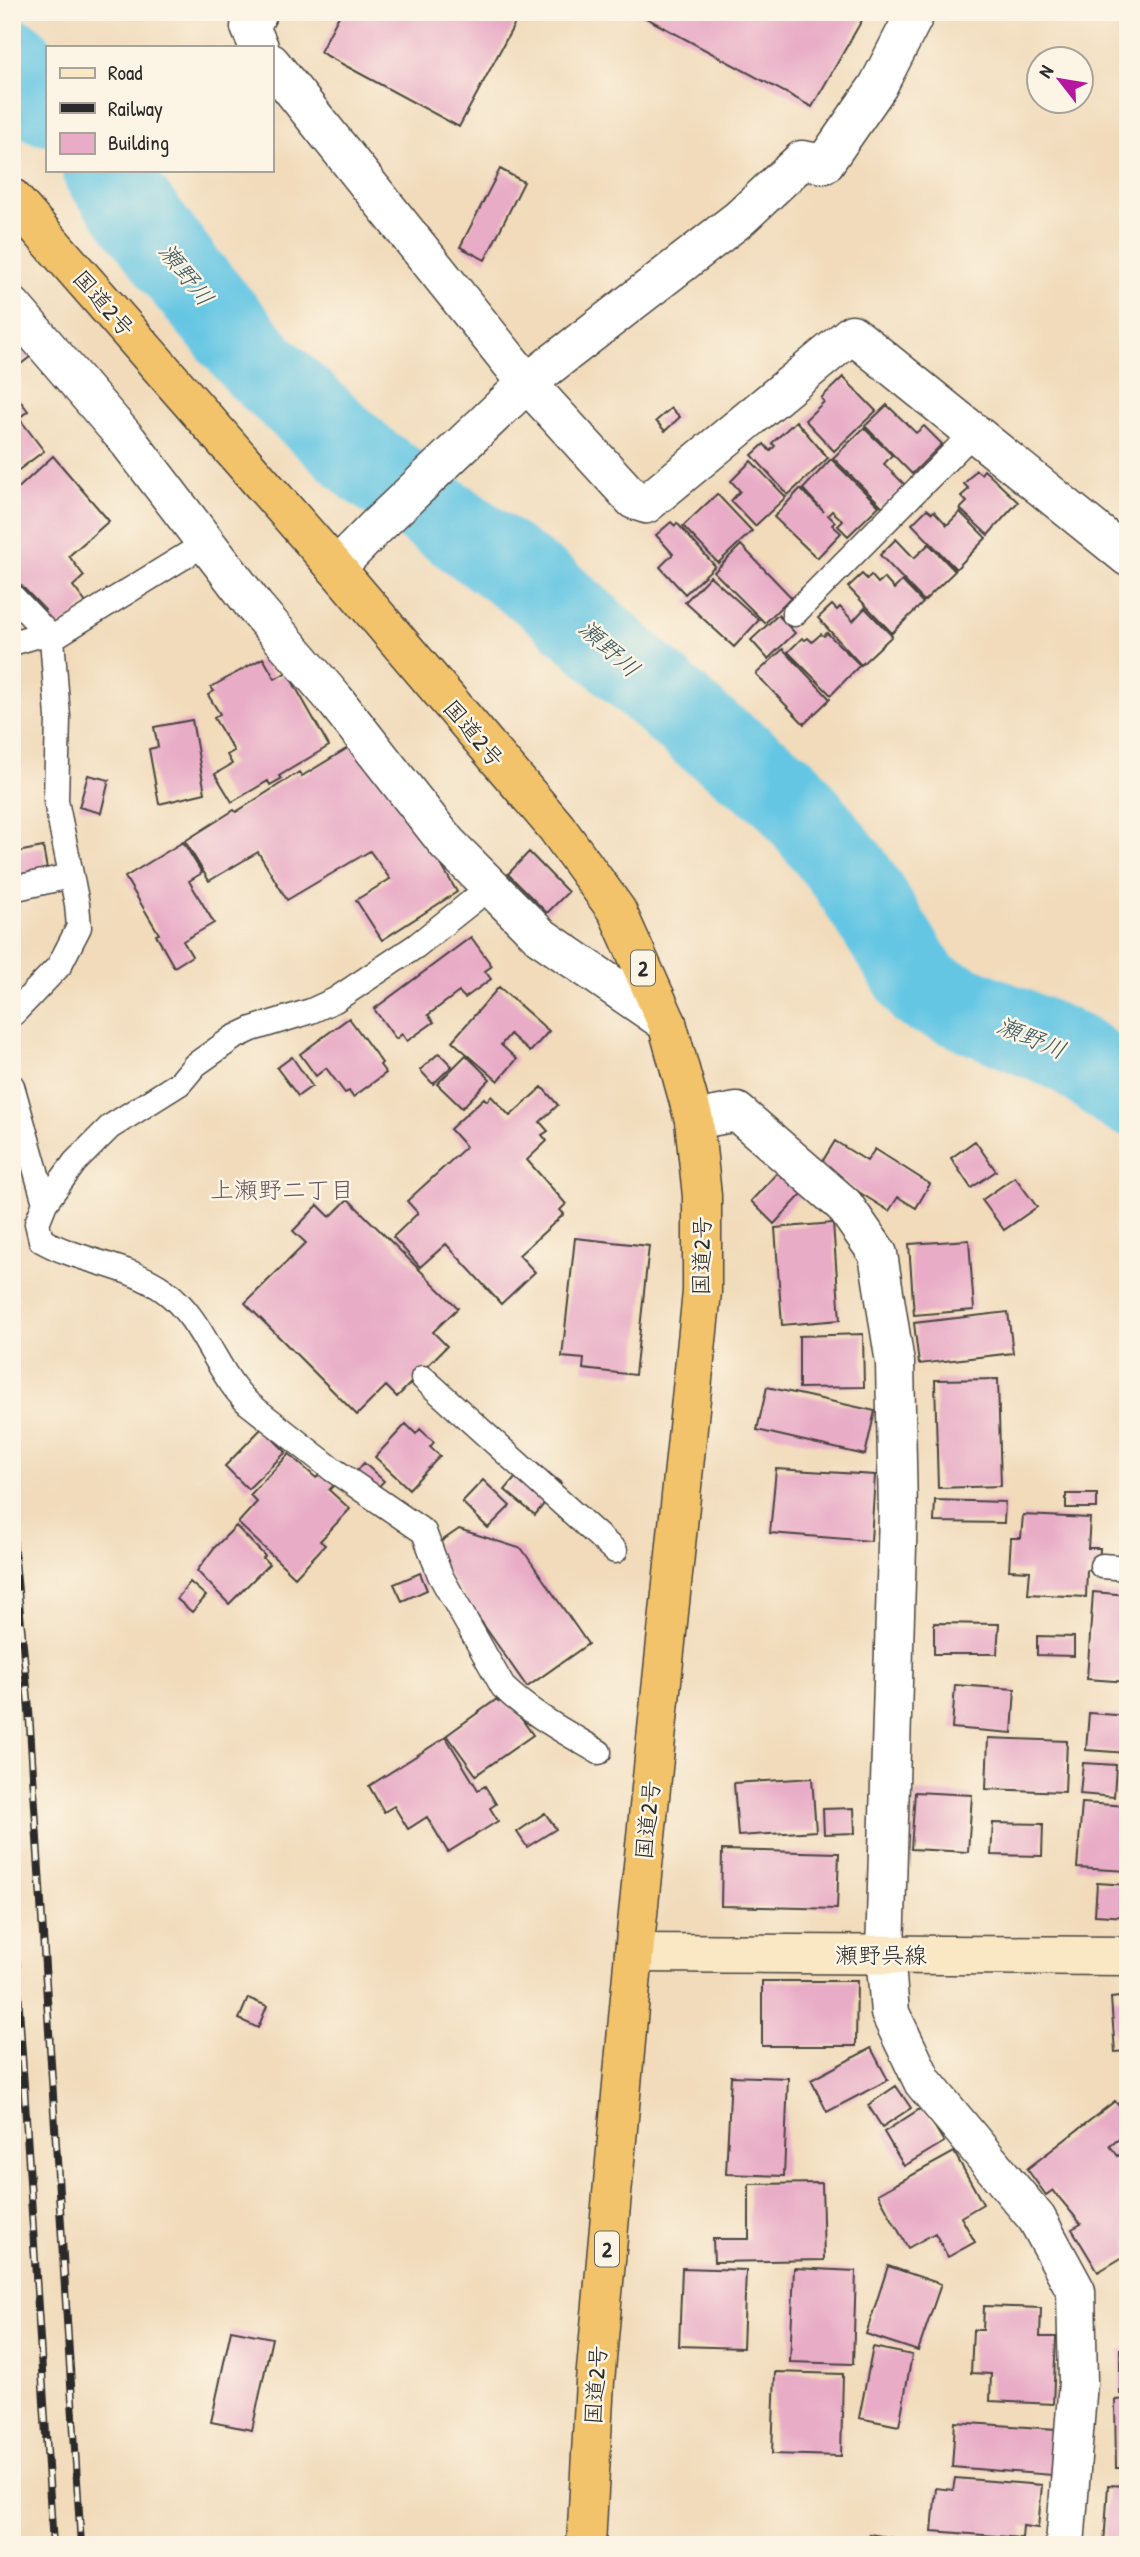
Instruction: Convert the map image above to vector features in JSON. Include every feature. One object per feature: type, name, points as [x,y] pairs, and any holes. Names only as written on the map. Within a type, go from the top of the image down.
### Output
[{"type":"highway","name":"国道2号","points":[[12,198],[336,568],[556,827],[617,911],[667,1023],[694,1120],[702,1196],[702,1292],[634,1954],[595,2381],[586,2545]]},
{"type":"main road","name":"瀬野呉線","points":[[634,1954],[1128,1956]]},
{"type":"street","points":[[258,12],[250,27],[259,46]]},
{"type":"street","points":[[336,568],[527,383],[739,219],[802,160],[824,163],[878,86],[916,12]]},
{"type":"street","points":[[273,66],[527,383],[634,500],[646,503],[852,334],[1128,557]]},
{"type":"street","points":[[12,306],[128,441],[255,607],[335,700],[447,843],[540,936],[667,1023]]},
{"type":"street","points":[[694,1120],[737,1112],[844,1205],[878,1254],[895,1363],[898,1512],[884,1953],[890,2013],[923,2081],[1037,2219],[1076,2291],[1078,2382],[1065,2545]]},
{"type":"lane","points":[[794,614],[972,433]]},
{"type":"lane","points":[[12,643],[49,635],[206,543]]},
{"type":"lane","points":[[12,596],[49,635],[58,717],[56,801],[79,927],[59,966],[12,1015]]},
{"type":"lane","points":[[12,889],[70,876]]},
{"type":"lane","points":[[490,887],[416,946],[335,1000],[311,1011],[252,1029],[195,1065],[180,1083],[110,1127],[75,1162],[45,1203],[37,1223],[41,1240],[58,1250],[100,1262],[164,1290],[186,1311],[205,1336],[238,1393],[248,1403],[332,1469],[424,1532],[440,1575],[503,1687],[547,1722],[599,1752]]},
{"type":"lane","points":[[12,1086],[45,1203]]},
{"type":"lane","points":[[422,1378],[615,1551]]},
{"type":"lane","points":[[1102,1566],[1128,1568]]},
{"type":"building","points":[[341,12],[521,12],[459,127],[320,52]]},
{"type":"building","points":[[635,12],[862,12],[865,15],[812,107]]},
{"type":"building","points":[[500,169],[524,182],[485,260],[460,247]]},
{"type":"building","points":[[12,323],[35,353],[12,371]]},
{"type":"building","points":[[843,377],[876,411],[834,451],[805,420],[824,402],[821,398]]},
{"type":"building","points":[[12,390],[28,411],[19,418],[44,451],[12,475]]},
{"type":"building","points":[[887,405],[916,433],[924,426],[942,444],[912,474],[865,426]]},
{"type":"building","points":[[671,408],[680,417],[665,431],[656,421]]},
{"type":"building","points":[[796,421],[828,458],[788,495],[752,455],[764,444],[770,451],[775,446],[772,443]]},
{"type":"building","points":[[864,428],[892,455],[884,464],[905,485],[883,507],[833,458]]},
{"type":"building","points":[[53,456],[109,521],[69,556],[84,576],[73,586],[87,604],[55,631],[42,614],[45,610],[12,576],[12,494]]},
{"type":"building","points":[[831,459],[879,506],[848,536],[838,526],[843,521],[832,511],[828,515],[835,522],[832,525],[841,533],[817,558],[774,517],[800,489],[824,512],[803,489]]},
{"type":"building","points":[[751,461],[786,497],[755,526],[731,501],[740,491],[731,481]]},
{"type":"building","points":[[976,470],[981,474],[984,470],[1018,502],[988,535],[960,509],[967,502],[961,496],[969,489],[964,484]]},
{"type":"building","points":[[717,494],[752,531],[718,563],[683,526]]},
{"type":"building","points":[[927,509],[932,513],[934,511],[947,525],[960,512],[986,538],[956,569],[912,524]]},
{"type":"building","points":[[671,522],[675,526],[677,523],[715,566],[685,594],[660,567],[673,554],[656,535]]},
{"type":"building","points":[[896,539],[914,558],[929,544],[955,571],[924,601],[880,555]]},
{"type":"building","points":[[741,545],[791,597],[765,623],[714,572]]},
{"type":"building","points":[[862,574],[867,579],[871,575],[878,583],[884,578],[894,589],[902,581],[923,603],[892,633],[848,587]]},
{"type":"building","points":[[710,576],[759,620],[734,647],[685,602]]},
{"type":"building","points":[[832,605],[837,610],[840,607],[853,621],[865,608],[892,636],[861,665],[818,618]]},
{"type":"building","points":[[778,615],[795,633],[768,659],[751,640]]},
{"type":"building","points":[[827,633],[860,665],[831,695],[788,652],[802,638],[808,638],[812,642],[821,634],[824,636]]},
{"type":"building","points":[[783,649],[830,699],[804,724],[756,674]]},
{"type":"building","points":[[263,658],[275,679],[287,672],[329,746],[279,776],[281,779],[270,785],[268,781],[232,802],[215,774],[232,764],[227,755],[234,751],[214,718],[220,714],[208,695],[214,691],[211,687]]},
{"type":"building","points":[[192,720],[205,793],[159,804],[149,749],[158,747],[154,727]]},
{"type":"building","points":[[356,743],[435,854],[457,892],[382,940],[356,900],[390,879],[370,851],[287,900],[258,852],[209,881],[185,841],[299,772],[302,776]]},
{"type":"building","points":[[88,775],[109,780],[101,813],[79,807]]},
{"type":"building","points":[[183,842],[202,873],[189,881],[214,923],[183,941],[192,956],[174,967],[156,935],[159,934],[125,877]]},
{"type":"building","points":[[43,847],[47,869],[12,876],[12,853]]},
{"type":"building","points":[[529,852],[568,892],[547,913],[508,874]]},
{"type":"building","points":[[471,937],[492,966],[485,971],[491,979],[465,998],[459,992],[428,1015],[434,1022],[407,1041],[402,1034],[396,1039],[374,1009]]},
{"type":"building","points":[[499,987],[549,1031],[530,1052],[510,1034],[501,1045],[517,1059],[498,1081],[452,1041]]},
{"type":"building","points":[[349,1018],[382,1063],[380,1065],[386,1073],[353,1097],[349,1091],[345,1093],[326,1068],[316,1076],[300,1054]]},
{"type":"building","points":[[439,1053],[452,1066],[433,1084],[420,1070]]},
{"type":"building","points":[[466,1055],[490,1079],[462,1108],[437,1084]]},
{"type":"building","points":[[292,1057],[312,1086],[298,1096],[277,1068]]},
{"type":"building","points":[[542,1087],[558,1105],[540,1122],[548,1131],[542,1135],[547,1141],[527,1160],[566,1204],[560,1210],[564,1214],[519,1255],[535,1272],[501,1304],[446,1244],[420,1267],[393,1237],[418,1213],[407,1201],[466,1147],[450,1129],[484,1098],[487,1101],[491,1096],[510,1116]]},
{"type":"building","points":[[835,1141],[867,1161],[875,1149],[930,1184],[916,1208],[898,1197],[889,1211],[819,1167]]},
{"type":"building","points":[[975,1141],[996,1171],[971,1188],[951,1158]]},
{"type":"building","points":[[779,1171],[802,1194],[774,1224],[751,1201]]},
{"type":"building","points":[[1015,1177],[1037,1207],[1004,1230],[982,1200]]},
{"type":"building","points":[[348,1199],[458,1308],[433,1332],[447,1346],[397,1397],[386,1386],[357,1415],[245,1303],[306,1243],[293,1231],[318,1205],[330,1217]]},
{"type":"building","points":[[833,1223],[840,1320],[782,1325],[775,1228]]},
{"type":"building","points":[[575,1238],[649,1246],[635,1375],[583,1369],[584,1359],[562,1357]]},
{"type":"building","points":[[969,1240],[974,1310],[914,1315],[909,1244]]},
{"type":"building","points":[[1008,1312],[1013,1353],[919,1364],[914,1323]]},
{"type":"building","points":[[863,1334],[864,1387],[799,1388],[799,1336]]},
{"type":"building","points":[[998,1379],[1001,1486],[938,1488],[935,1380]]},
{"type":"building","points":[[767,1387],[875,1411],[865,1455],[757,1430]]},
{"type":"building","points":[[406,1424],[416,1434],[420,1429],[434,1442],[430,1447],[440,1456],[409,1489],[375,1457]]},
{"type":"building","points":[[262,1428],[286,1452],[248,1489],[225,1466]]},
{"type":"building","points":[[289,1454],[316,1478],[321,1473],[334,1485],[329,1490],[350,1509],[320,1541],[325,1545],[295,1577],[238,1523],[257,1502],[250,1495]]},
{"type":"building","points":[[531,1459],[561,1483],[535,1515],[505,1490]]},
{"type":"building","points":[[364,1463],[384,1481],[375,1490],[356,1472]]},
{"type":"building","points":[[776,1469],[875,1475],[871,1541],[770,1533]]},
{"type":"building","points":[[483,1480],[510,1506],[488,1528],[462,1502]]},
{"type":"building","points":[[1066,1494],[1097,1494],[1097,1508],[1066,1508]]},
{"type":"building","points":[[935,1500],[1005,1502],[1004,1523],[934,1522]]},
{"type":"building","points":[[1023,1515],[1090,1518],[1088,1548],[1100,1548],[1099,1571],[1087,1570],[1086,1597],[1028,1594],[1030,1571],[1009,1570],[1011,1538],[1021,1538]]},
{"type":"building","points":[[236,1526],[265,1556],[263,1558],[269,1564],[229,1604],[197,1571],[214,1548]]},
{"type":"building","points":[[459,1529],[522,1549],[588,1644],[527,1687],[441,1564],[436,1545]]},
{"type":"building","points":[[420,1573],[427,1590],[402,1601],[394,1584]]},
{"type":"building","points":[[190,1582],[206,1596],[192,1612],[177,1599]]},
{"type":"building","points":[[1093,1592],[1128,1595],[1128,1682],[1087,1679]]},
{"type":"building","points":[[934,1623],[999,1624],[997,1654],[934,1654]]},
{"type":"building","points":[[1037,1636],[1074,1637],[1074,1656],[1037,1655]]},
{"type":"building","points":[[955,1685],[1015,1689],[1012,1733],[952,1728]]},
{"type":"building","points":[[506,1697],[533,1735],[476,1775],[447,1735],[497,1699],[499,1702]]},
{"type":"building","points":[[1089,1713],[1128,1716],[1128,1753],[1086,1750]]},
{"type":"building","points":[[446,1737],[478,1790],[485,1786],[496,1804],[490,1808],[498,1821],[448,1852],[427,1817],[408,1829],[394,1806],[384,1812],[369,1786]]},
{"type":"building","points":[[988,1738],[1067,1741],[1065,1792],[986,1789]]},
{"type":"building","points":[[1122,1762],[1128,1763],[1128,1796],[1120,1796]]},
{"type":"building","points":[[1083,1763],[1116,1765],[1114,1797],[1080,1794]]},
{"type":"building","points":[[812,1778],[816,1831],[738,1836],[734,1783]]},
{"type":"building","points":[[915,1792],[972,1795],[968,1852],[911,1849]]},
{"type":"building","points":[[1082,1803],[1128,1806],[1128,1871],[1077,1868]]},
{"type":"building","points":[[854,1808],[855,1833],[824,1834],[823,1809]]},
{"type":"building","points":[[545,1813],[556,1829],[527,1847],[517,1832]]},
{"type":"building","points":[[993,1823],[1043,1824],[1042,1856],[991,1855]]},
{"type":"building","points":[[722,1850],[839,1853],[837,1909],[721,1906]]},
{"type":"building","points":[[1097,1883],[1128,1885],[1128,1917],[1095,1915]]},
{"type":"building","points":[[762,1981],[857,1981],[856,2046],[762,2046]]},
{"type":"building","points":[[1128,1996],[1128,2051],[1115,2052],[1111,1998]]},
{"type":"building","points":[[248,1998],[267,2006],[258,2028],[239,2019]]},
{"type":"building","points":[[871,2048],[888,2080],[827,2112],[811,2080]]},
{"type":"building","points":[[731,2076],[788,2078],[784,2176],[726,2174]]},
{"type":"building","points":[[896,2086],[911,2108],[882,2127],[868,2105]]},
{"type":"building","points":[[1115,2101],[1128,2117],[1128,2132],[1110,2146],[1118,2156],[1128,2151],[1128,2254],[1098,2272],[1072,2229],[1081,2224],[1053,2190],[1046,2195],[1027,2169]]},
{"type":"building","points":[[923,2107],[944,2142],[904,2166],[884,2132]]},
{"type":"building","points":[[954,2152],[983,2204],[961,2217],[975,2242],[948,2257],[935,2233],[908,2248],[878,2194]]},
{"type":"building","points":[[822,2183],[824,2260],[714,2262],[713,2239],[749,2239],[749,2184]]},
{"type":"building","points":[[888,2266],[941,2284],[918,2351],[866,2334]]},
{"type":"building","points":[[682,2268],[746,2270],[743,2348],[679,2346]]},
{"type":"building","points":[[794,2268],[856,2271],[853,2364],[790,2362]]},
{"type":"building","points":[[984,2306],[1041,2308],[1040,2337],[1056,2337],[1053,2404],[990,2401],[991,2374],[971,2373],[973,2330],[983,2330]]},
{"type":"building","points":[[231,2330],[272,2338],[252,2430],[211,2422]]},
{"type":"building","points":[[873,2347],[912,2355],[899,2426],[859,2418]]},
{"type":"building","points":[[1120,2349],[1128,2349],[1128,2394],[1120,2394]]},
{"type":"building","points":[[775,2372],[843,2374],[841,2456],[772,2454]]},
{"type":"building","points":[[1128,2399],[1128,2468],[1116,2468],[1115,2400]]},
{"type":"building","points":[[955,2422],[1056,2429],[1052,2475],[952,2467]]},
{"type":"building","points":[[955,2478],[1042,2485],[1038,2528],[1023,2526],[1022,2538],[932,2531],[936,2488],[953,2490]]},
{"type":"building","points":[[1108,2485],[1128,2486],[1128,2545],[1104,2545]]},
{"type":"building","points":[[869,2534],[923,2543],[923,2545],[867,2545]]},
{"type":"waterway","name":"瀬野川","points":[[12,60],[46,103]]},
{"type":"waterway","name":"瀬野川","points":[[106,172],[184,275],[261,367],[367,464],[549,594],[701,730],[787,794],[850,874],[924,991],[1072,1053],[1128,1094]]},
{"type":"railway","points":[[12,1527],[29,1710],[81,2545]]},
{"type":"railway","points":[[12,1896],[53,2545]]},
{"type":"district","name":"上瀬野二丁目","points":[[282,1189]]}]
